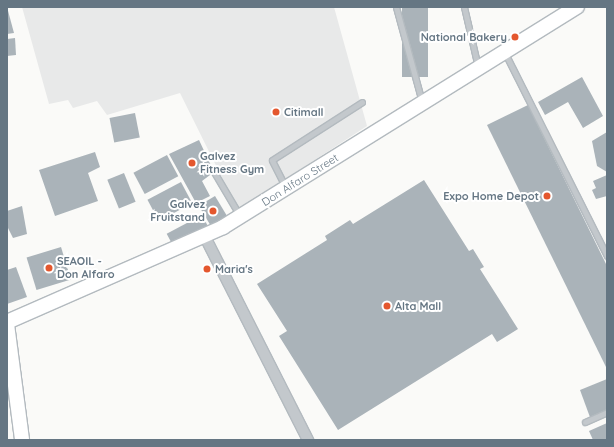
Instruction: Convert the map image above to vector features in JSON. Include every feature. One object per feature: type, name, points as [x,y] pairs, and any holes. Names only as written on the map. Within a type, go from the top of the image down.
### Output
[{"type":"main road","name":"Don Alfaro Street","points":[[7,323],[205,237],[287,189],[577,7]]},
{"type":"main road","points":[[7,323],[22,440]]},
{"type":"street","points":[[205,237],[308,440]]},
{"type":"lane","points":[[396,7],[423,103]]},
{"type":"lane","points":[[464,7],[479,68]]},
{"type":"lane","points":[[505,52],[607,256]]},
{"type":"lane","points":[[287,189],[272,160],[362,102]]},
{"type":"lane","points":[[214,172],[240,217]]},
{"type":"lane","points":[[586,422],[607,412]]},
{"type":"shaded area","name":"Citimall","points":[[22,7],[334,7],[367,126],[238,210],[180,93],[107,115],[97,101],[73,108],[68,100],[49,104]]},
{"type":"building","points":[[7,7],[14,33],[7,34]]},
{"type":"building","points":[[402,7],[428,7],[428,77],[402,77]]},
{"type":"building","points":[[15,38],[16,55],[7,56],[7,39]]},
{"type":"building","points":[[582,77],[603,116],[583,128],[568,102],[545,115],[538,102]]},
{"type":"building","name":"Expo Home Depot","points":[[528,105],[607,266],[607,369],[487,125]]},
{"type":"building","points":[[135,113],[140,138],[114,143],[109,118]]},
{"type":"building","points":[[607,132],[607,172],[597,166],[592,141]]},
{"type":"building","name":"Galvez Fitness Gym","points":[[199,140],[214,172],[202,181],[210,196],[196,203],[169,154]]},
{"type":"building","points":[[95,152],[100,167],[88,173],[98,201],[55,216],[39,170]]},
{"type":"building","points":[[167,155],[178,176],[145,194],[133,173]]},
{"type":"building","points":[[124,173],[136,202],[119,208],[107,180]]},
{"type":"building","points":[[607,175],[607,196],[596,199],[592,190],[596,188],[593,181]]},
{"type":"building","name":"Alta Mall","points":[[424,180],[469,251],[473,249],[484,267],[480,269],[518,329],[497,342],[492,334],[338,430],[279,336],[287,331],[257,284],[327,240],[325,236],[350,220],[353,224]]},
{"type":"building","points":[[181,182],[192,203],[159,221],[147,200]]},
{"type":"building","name":"Galvez Fruitstand","points":[[215,196],[228,218],[212,228],[199,206]]},
{"type":"building","points":[[22,206],[27,234],[13,238],[7,226],[7,211]]},
{"type":"building","points":[[202,215],[210,230],[175,249],[167,234]]},
{"type":"building","name":"SEAOIL - Don Alfaro","points":[[61,247],[71,280],[37,290],[27,258]]},
{"type":"building","points":[[16,267],[27,297],[7,304],[7,270]]},
{"type":"building","points":[[607,379],[607,412],[591,420],[580,390]]},
{"type":"building","points":[[607,423],[607,440],[593,440],[589,431]]},
{"type":"place","name":"National Bakery","points":[[515,37]]},
{"type":"place","name":"Citimall","points":[[276,112]]},
{"type":"place","name":"Galvez Fitness Gym","points":[[192,163]]},
{"type":"place","name":"Expo Home Depot","points":[[547,196]]},
{"type":"place","name":"Galvez Fruitstand","points":[[213,211]]},
{"type":"place","name":"SEAOIL - Don Alfaro","points":[[49,268]]},
{"type":"place","name":"Maria's","points":[[207,269]]},
{"type":"place","name":"Alta Mall","points":[[387,306]]}]
